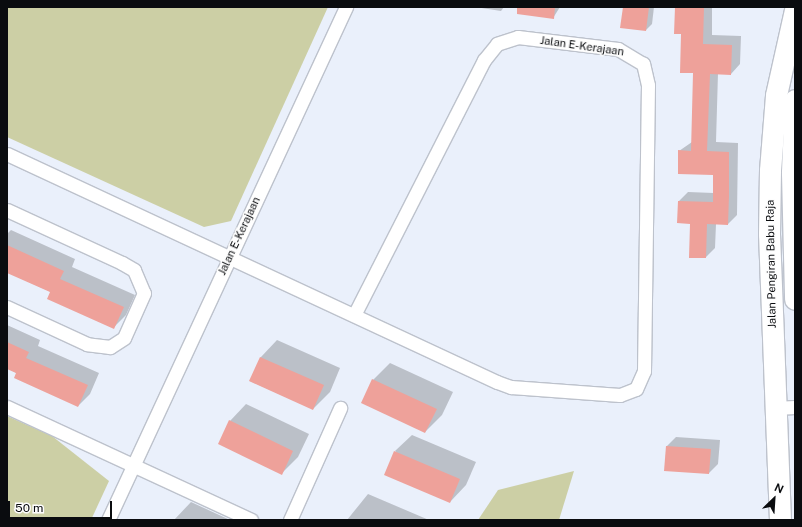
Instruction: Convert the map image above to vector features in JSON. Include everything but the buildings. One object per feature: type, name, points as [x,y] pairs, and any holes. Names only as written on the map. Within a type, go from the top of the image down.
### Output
[{"type":"main road","name":"Jalan Pengiran Babu Raja","points":[[780,520],[774,408],[769,234],[772,136],[785,46],[795,10]]},
{"type":"main road","name":"Jalan Pengiran Babu Raja","points":[[795,100],[792,173],[795,298]]},
{"type":"street","name":"Jalan E-Kerajaan","points":[[108,520],[346,7]]},
{"type":"street","name":"Jalan E-Kerajaan","points":[[518,37],[618,49],[638,58],[646,69],[648,80],[644,371],[636,389],[620,395],[511,387],[354,315],[490,51],[503,40],[518,37]]},
{"type":"street","points":[[7,154],[354,315]]},
{"type":"street","points":[[7,210],[122,263],[134,270],[144,293],[124,338],[110,347],[87,344],[7,307]]},
{"type":"street","points":[[7,407],[251,520]]},
{"type":"street","points":[[774,408],[795,407]]},
{"type":"street","points":[[290,520],[340,408]]},
{"type":"green space","points":[[7,7],[328,7],[231,221],[204,227],[7,137]]},
{"type":"green space","points":[[7,416],[52,436],[109,481],[91,520],[7,520]]},
{"type":"green space","points":[[574,471],[559,520],[478,520],[498,490]]}]
